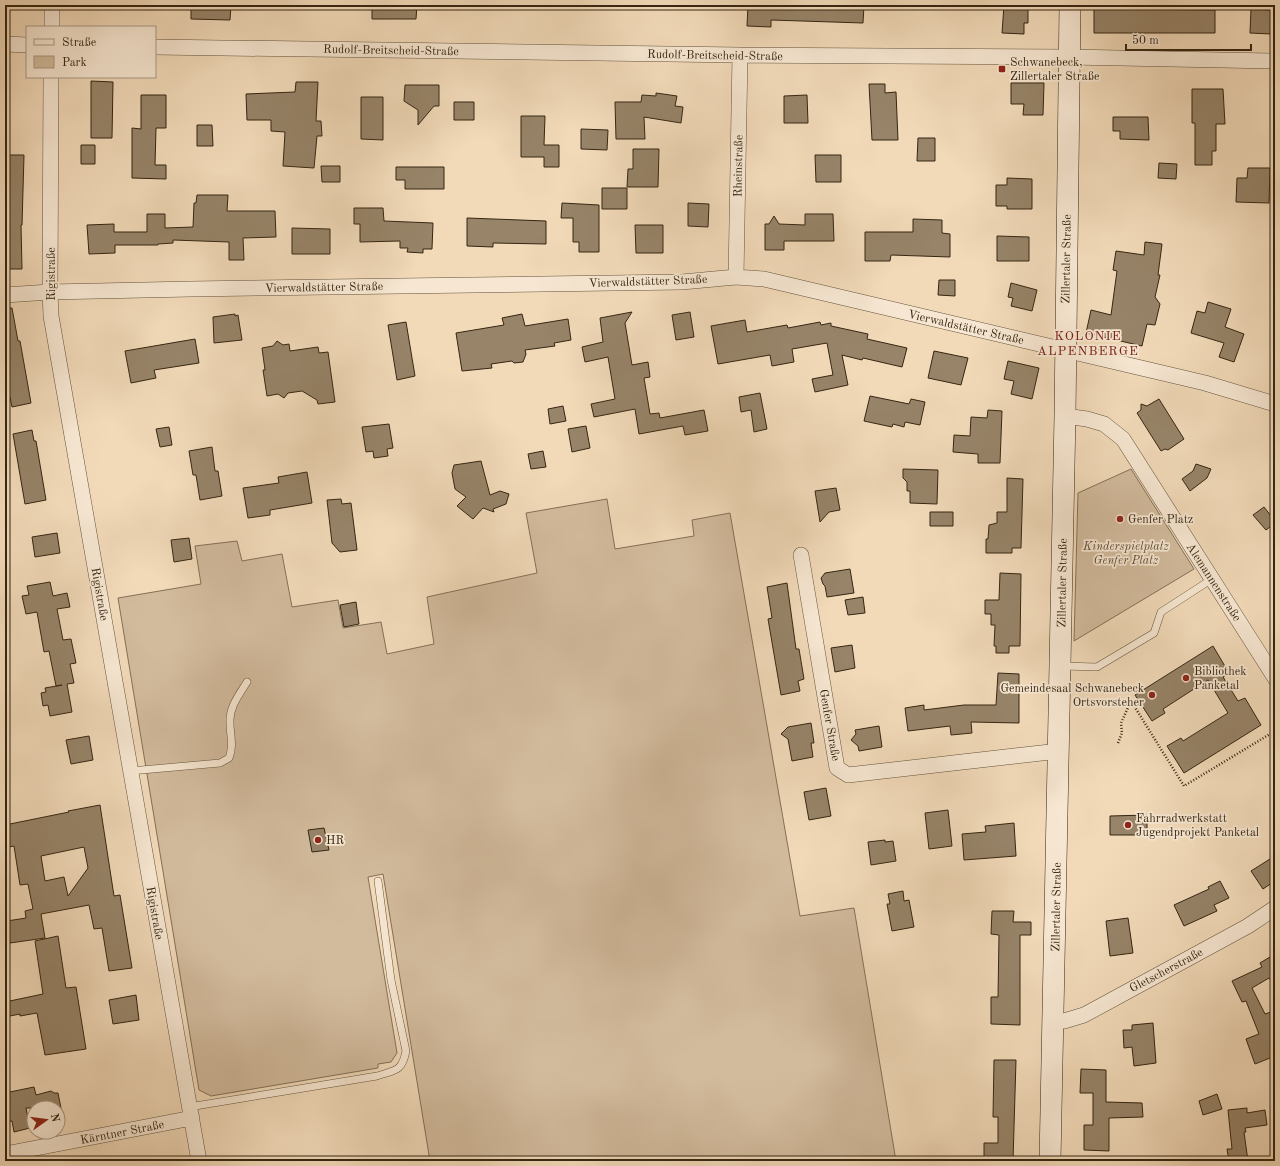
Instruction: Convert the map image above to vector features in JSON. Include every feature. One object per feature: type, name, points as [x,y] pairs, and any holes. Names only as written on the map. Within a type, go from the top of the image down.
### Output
[{"type":"street","points":[[52,5],[52,26]]},
{"type":"street","name":"Zillertaler Straße","points":[[1050,1161],[1065,416],[1070,5]]},
{"type":"street","points":[[5,44],[26,45]]},
{"type":"street","name":"Rudolf-Breitscheid-Straße","points":[[156,47],[740,55],[1069,57],[1275,61]]},
{"type":"street","name":"Rheinstraße","points":[[736,277],[740,55]]},
{"type":"street","name":"Rigistraße","points":[[52,78],[50,292],[53,324],[199,1161]]},
{"type":"street","name":"Vierwaldstätter Straße","points":[[5,295],[50,292],[191,289],[682,282],[736,277],[764,279],[1205,383],[1275,404]]},
{"type":"street","name":"Alemannenstraße","points":[[1065,416],[1075,416],[1104,424],[1123,439],[1275,678]]},
{"type":"street","name":"Genfer Straße","points":[[801,555],[838,768],[848,775],[1059,751]]},
{"type":"street","name":"Gletscherstraße","points":[[1053,1021],[1064,1021],[1084,1015],[1248,926],[1275,908]]},
{"type":"street","name":"Kärntner Straße","points":[[5,1154],[191,1112]]},
{"type":"lane","points":[[1060,665],[1097,667],[1154,633],[1161,612],[1212,579]]},
{"type":"lane","points":[[130,771],[220,763],[229,758],[232,750],[230,722],[232,707],[247,682]]},
{"type":"lane","points":[[191,1112],[377,1076],[397,1069],[404,1062],[406,1051],[391,980],[378,881]]},
{"type":"path","points":[[1118,743],[1122,733],[1122,724],[1130,701],[1184,786],[1275,731]]},
{"type":"green space","name":"Kinderspielplatz Genfer Platz","points":[[1131,469],[1194,569],[1074,641],[1078,493]]},
{"type":"green space","points":[[607,499],[615,549],[694,536],[692,520],[730,513],[800,916],[854,908],[896,1161],[430,1161],[383,874],[368,877],[397,1053],[391,1062],[378,1064],[378,1068],[211,1096],[199,1090],[118,598],[201,584],[195,546],[237,541],[242,561],[282,554],[292,607],[338,600],[343,628],[381,622],[387,654],[434,644],[427,597],[537,573],[526,513]]},
{"type":"building","points":[[191,5],[231,5],[230,20],[191,19]]},
{"type":"building","points":[[372,5],[417,5],[416,19],[372,19]]},
{"type":"building","points":[[748,5],[864,5],[863,23],[771,20],[771,27],[747,26]]},
{"type":"building","points":[[1004,5],[1028,5],[1028,23],[1024,23],[1024,34],[1002,33]]},
{"type":"building","points":[[1094,5],[1120,5],[1120,9],[1215,10],[1215,33],[1094,33]]},
{"type":"building","points":[[1251,9],[1271,10],[1271,34],[1250,33]]},
{"type":"building","points":[[91,81],[113,82],[112,138],[91,138]]},
{"type":"building","points":[[296,82],[318,82],[316,121],[321,121],[322,136],[317,136],[314,168],[283,166],[285,132],[271,131],[271,120],[247,120],[246,94],[295,92]]},
{"type":"building","points":[[1011,83],[1044,83],[1043,115],[1023,115],[1024,104],[1011,104]]},
{"type":"building","points":[[869,84],[885,84],[885,93],[896,92],[898,140],[872,140]]},
{"type":"building","points":[[405,85],[439,85],[439,106],[434,106],[418,125],[418,110],[404,101]]},
{"type":"building","points":[[1192,89],[1223,89],[1225,124],[1216,124],[1216,151],[1212,151],[1212,165],[1195,165],[1195,123],[1192,123]]},
{"type":"building","points":[[656,93],[677,96],[675,106],[683,107],[681,123],[644,117],[645,139],[616,139],[615,102],[641,102],[642,95],[656,96]]},
{"type":"building","points":[[141,95],[166,95],[166,128],[156,128],[155,165],[166,165],[166,179],[132,178],[132,128],[141,129]]},
{"type":"building","points":[[807,95],[808,123],[784,123],[784,96]]},
{"type":"building","points":[[361,97],[383,97],[383,140],[361,139]]},
{"type":"building","points":[[454,102],[474,102],[474,120],[454,120]]},
{"type":"building","points":[[521,116],[545,116],[544,145],[559,145],[559,167],[544,167],[544,157],[521,157]]},
{"type":"building","points":[[1113,117],[1148,117],[1149,140],[1120,139],[1120,131],[1113,131]]},
{"type":"building","points":[[197,125],[212,125],[213,146],[197,146]]},
{"type":"building","points":[[581,129],[608,130],[607,150],[581,149]]},
{"type":"building","points":[[918,138],[935,138],[935,161],[917,161]]},
{"type":"building","points":[[81,145],[95,145],[95,164],[81,164]]},
{"type":"building","points":[[633,149],[659,149],[658,187],[627,187],[628,169],[633,169]]},
{"type":"building","points":[[6,155],[24,155],[21,225],[22,269],[5,269]]},
{"type":"building","points":[[815,155],[841,155],[841,182],[816,182]]},
{"type":"building","points":[[1159,163],[1177,164],[1176,179],[1158,178]]},
{"type":"building","points":[[321,166],[340,166],[340,182],[322,182]]},
{"type":"building","points":[[396,167],[444,167],[444,189],[405,189],[405,180],[396,180]]},
{"type":"building","points":[[1248,168],[1270,168],[1269,203],[1236,202],[1237,178],[1247,178]]},
{"type":"building","points":[[1007,178],[1032,179],[1032,209],[1007,209],[1007,206],[996,206],[996,185],[1007,185]]},
{"type":"building","points":[[602,188],[627,188],[627,209],[602,209]]},
{"type":"building","points":[[197,195],[228,195],[227,211],[275,211],[276,237],[243,238],[244,260],[229,260],[229,242],[173,240],[173,243],[158,245],[115,245],[115,253],[89,254],[87,225],[114,224],[114,232],[147,232],[147,214],[165,214],[165,228],[193,227],[194,203],[196,203]]},
{"type":"building","points":[[562,203],[599,205],[599,252],[579,252],[579,242],[573,242],[573,218],[561,218]]},
{"type":"building","points":[[688,203],[709,204],[708,227],[688,226]]},
{"type":"building","points":[[354,208],[383,208],[384,221],[433,223],[432,249],[423,249],[423,253],[407,252],[408,248],[400,248],[400,241],[360,242],[360,224],[354,224]]},
{"type":"building","points":[[805,214],[833,214],[834,241],[784,241],[784,250],[765,250],[765,224],[769,224],[774,216],[779,224],[805,225]]},
{"type":"building","points":[[467,218],[546,221],[546,244],[493,243],[493,247],[467,246]]},
{"type":"building","points":[[913,219],[942,220],[942,233],[950,234],[950,257],[891,255],[890,261],[865,261],[865,232],[913,232]]},
{"type":"building","points":[[635,225],[663,225],[663,253],[636,253]]},
{"type":"building","points":[[292,228],[330,229],[330,254],[292,254]]},
{"type":"building","points":[[997,236],[1029,237],[1029,261],[997,261]]},
{"type":"building","points":[[1145,242],[1162,244],[1158,275],[1160,275],[1155,297],[1160,304],[1155,325],[1147,324],[1142,346],[1086,333],[1091,310],[1111,315],[1117,271],[1113,270],[1116,251],[1144,255]]},
{"type":"building","points":[[939,280],[955,280],[955,296],[938,295]]},
{"type":"building","points":[[1011,283],[1037,290],[1032,311],[1011,306],[1013,298],[1008,297]]},
{"type":"building","points":[[1208,302],[1231,309],[1225,327],[1244,334],[1234,362],[1219,357],[1224,343],[1191,333],[1197,311],[1205,313]]},
{"type":"building","points":[[5,308],[12,308],[18,341],[20,341],[31,403],[12,407],[10,397],[8,397],[5,381]]},
{"type":"building","points":[[632,312],[625,323],[632,365],[648,362],[650,377],[644,378],[650,414],[659,413],[660,418],[704,410],[708,431],[685,435],[683,426],[639,434],[635,409],[594,417],[591,404],[615,399],[608,357],[585,362],[582,347],[603,342],[600,318]]},
{"type":"building","points":[[690,312],[694,337],[676,340],[672,315]]},
{"type":"building","points":[[235,314],[235,316],[238,315],[242,340],[214,343],[213,317]]},
{"type":"building","points":[[522,314],[525,326],[568,319],[571,340],[554,343],[555,346],[525,350],[526,354],[523,362],[514,363],[512,361],[491,364],[492,368],[462,371],[456,333],[504,325],[502,318]]},
{"type":"building","points":[[745,320],[747,332],[787,325],[788,328],[820,322],[821,325],[831,323],[831,326],[868,334],[867,339],[907,348],[902,367],[842,355],[848,385],[815,392],[812,379],[833,375],[827,343],[792,349],[794,362],[772,366],[770,355],[718,364],[711,326]]},
{"type":"building","points":[[406,322],[415,376],[397,380],[388,325]]},
{"type":"building","points":[[195,339],[199,363],[154,370],[156,378],[131,383],[125,351]]},
{"type":"building","points":[[277,341],[283,345],[289,344],[290,351],[318,347],[319,353],[328,352],[335,402],[318,404],[317,400],[302,391],[288,393],[284,398],[278,394],[267,396],[263,370],[265,370],[262,348],[273,346]]},
{"type":"building","points":[[934,351],[968,358],[961,385],[928,378]]},
{"type":"building","points":[[1008,361],[1039,368],[1032,399],[1011,394],[1014,381],[1004,379]]},
{"type":"building","points":[[760,393],[767,429],[754,432],[751,410],[741,412],[739,397]]},
{"type":"building","points":[[870,396],[909,404],[911,399],[925,402],[920,425],[905,422],[904,427],[893,424],[892,427],[864,421]]},
{"type":"building","points":[[1159,399],[1184,439],[1168,450],[1165,449],[1161,451],[1137,413],[1141,410],[1141,404],[1147,406]]},
{"type":"building","points":[[563,406],[566,421],[550,424],[548,409]]},
{"type":"building","points":[[988,410],[1002,411],[1000,463],[978,463],[978,454],[953,452],[954,435],[970,436],[971,417],[987,418]]},
{"type":"building","points":[[389,424],[393,448],[387,449],[388,456],[374,458],[373,451],[366,452],[362,427]]},
{"type":"building","points":[[586,426],[590,448],[572,452],[568,429]]},
{"type":"building","points":[[169,427],[172,445],[160,447],[156,429]]},
{"type":"building","points":[[32,430],[34,441],[36,441],[46,500],[25,504],[13,434]]},
{"type":"building","points":[[212,447],[215,471],[218,471],[222,496],[200,500],[196,475],[193,475],[189,451]]},
{"type":"building","points":[[543,451],[546,467],[531,469],[528,454]]},
{"type":"building","points":[[481,461],[490,495],[500,491],[509,494],[506,504],[493,509],[494,512],[483,508],[473,519],[457,506],[466,497],[455,489],[452,473],[454,465]]},
{"type":"building","points":[[1196,464],[1211,469],[1207,478],[1190,491],[1182,479],[1193,471]]},
{"type":"building","points":[[903,469],[938,470],[937,504],[910,503],[910,491],[907,491],[907,482],[903,478]]},
{"type":"building","points":[[307,472],[312,503],[270,510],[270,515],[248,518],[243,488],[279,483],[278,477]]},
{"type":"building","points":[[1007,478],[1023,479],[1021,548],[1012,548],[1012,553],[986,553],[986,539],[988,539],[989,525],[997,523],[997,512],[1007,512]]},
{"type":"building","points":[[836,488],[840,510],[829,512],[820,522],[815,491]]},
{"type":"building","points":[[341,499],[342,504],[351,503],[357,550],[340,552],[332,543],[327,500]]},
{"type":"building","points":[[1264,507],[1275,521],[1275,523],[1266,530],[1253,515]]},
{"type":"building","points":[[930,512],[953,512],[953,526],[930,526]]},
{"type":"building","points":[[57,533],[60,553],[35,557],[32,537]]},
{"type":"building","points":[[189,538],[192,559],[174,562],[171,540]]},
{"type":"building","points":[[850,569],[854,593],[827,597],[825,586],[821,578],[825,573]]},
{"type":"building","points":[[1000,573],[1021,574],[1020,646],[1009,646],[1009,653],[996,653],[996,646],[994,646],[995,625],[991,625],[991,614],[985,614],[985,600],[999,600]]},
{"type":"building","points":[[50,582],[53,596],[67,593],[70,607],[57,609],[63,640],[71,639],[76,663],[70,664],[74,683],[67,684],[72,712],[50,716],[48,705],[43,706],[41,693],[46,692],[45,688],[62,685],[56,686],[49,651],[44,652],[37,612],[26,614],[22,596],[29,595],[27,586]]},
{"type":"building","points":[[787,583],[796,649],[799,649],[804,679],[798,681],[800,691],[781,695],[768,619],[772,618],[767,587]]},
{"type":"building","points":[[863,597],[865,613],[848,615],[845,600]]},
{"type":"building","points":[[356,602],[359,624],[344,627],[340,605]]},
{"type":"building","points":[[852,645],[855,668],[835,672],[831,648]]},
{"type":"building","points":[[1213,646],[1229,673],[1223,677],[1238,701],[1245,698],[1261,725],[1184,773],[1167,746],[1181,738],[1183,741],[1228,713],[1208,680],[1163,709],[1165,713],[1152,721],[1135,695]]},
{"type":"building","points":[[998,673],[1019,674],[1019,723],[971,722],[972,733],[951,735],[950,726],[908,731],[905,708],[924,705],[924,710],[964,705],[996,705]]},
{"type":"building","points":[[811,723],[814,743],[811,743],[813,757],[792,761],[788,739],[781,734],[788,727]]},
{"type":"building","points":[[879,726],[882,747],[859,751],[858,746],[851,740],[856,734],[855,730]]},
{"type":"building","points":[[89,736],[93,760],[71,764],[66,740]]},
{"type":"building","points":[[826,788],[831,816],[809,820],[804,792]]},
{"type":"building","points":[[100,805],[114,896],[120,895],[132,968],[109,971],[102,928],[94,929],[89,905],[41,914],[45,938],[10,943],[7,921],[26,918],[25,911],[33,909],[28,884],[20,885],[14,846],[5,848],[5,825],[69,812],[68,811]],"holes":[[[84,847],[88,868],[68,896],[64,877],[45,881],[41,856]]]},
{"type":"building","points":[[948,810],[952,846],[929,849],[925,813]]},
{"type":"building","name":"Fahrradwerkstatt Jugendprojekt Panketal","points":[[1147,815],[1147,835],[1110,835],[1110,816]]},
{"type":"building","points":[[1014,823],[1016,856],[964,860],[962,834],[986,832],[985,826]]},
{"type":"building","name":"HR","points":[[324,828],[329,850],[312,852],[308,830]]},
{"type":"building","points":[[885,840],[885,842],[893,841],[896,861],[871,865],[868,842]]},
{"type":"building","points":[[1270,859],[1275,867],[1275,881],[1263,889],[1251,871]]},
{"type":"building","points":[[1220,881],[1229,898],[1214,905],[1217,911],[1184,926],[1174,905],[1209,889],[1208,887]]},
{"type":"building","points":[[903,891],[904,901],[909,900],[914,927],[892,931],[887,904],[890,904],[888,894]]},
{"type":"building","points":[[992,911],[1014,911],[1013,922],[1031,922],[1031,935],[1020,935],[1020,1025],[991,1024],[991,997],[998,997],[999,935],[991,934]]},
{"type":"building","points":[[1128,918],[1133,953],[1110,956],[1106,921]]},
{"type":"building","points":[[58,936],[66,988],[76,987],[86,1049],[45,1055],[37,1013],[5,1017],[5,1002],[43,994],[35,941]]},
{"type":"building","points":[[1275,954],[1275,987],[1269,978],[1252,988],[1265,1014],[1271,1012],[1275,1021],[1275,1056],[1255,1064],[1246,1039],[1259,1034],[1246,1001],[1242,1002],[1232,981],[1262,967],[1260,963]]},
{"type":"building","points":[[136,995],[139,1020],[113,1024],[109,1000]]},
{"type":"building","points":[[1153,1023],[1156,1063],[1134,1066],[1132,1047],[1124,1048],[1123,1030],[1132,1030],[1132,1025]]},
{"type":"building","points":[[994,1060],[1016,1060],[1013,1161],[984,1161],[984,1143],[998,1143],[998,1117],[993,1117]]},
{"type":"building","points":[[1081,1069],[1106,1070],[1106,1102],[1142,1103],[1143,1117],[1109,1118],[1109,1151],[1084,1150],[1084,1125],[1093,1125],[1093,1093],[1080,1093]]},
{"type":"building","points":[[34,1087],[36,1095],[51,1091],[58,1093],[59,1100],[26,1100],[26,1129],[14,1132],[12,1121],[5,1122],[5,1093]]},
{"type":"building","points":[[1217,1094],[1222,1109],[1203,1115],[1199,1101]]},
{"type":"building","points":[[1247,1108],[1247,1113],[1265,1110],[1267,1125],[1245,1128],[1246,1132],[1244,1132],[1248,1161],[1229,1161],[1227,1149],[1232,1149],[1228,1110]]},
{"type":"place","name":"Schwanebeck, Zillertaler Straße","points":[[1002,69]]},
{"type":"place","name":"Genfer Platz","points":[[1120,519]]},
{"type":"place","name":"Bibliothek Panketal","points":[[1186,678]]},
{"type":"place","name":"Gemeindesaal Schwanebeck Ortsvorsteher","points":[[1152,695]]},
{"type":"place","name":"Fahrradwerkstatt Jugendprojekt Panketal","points":[[1128,825]]},
{"type":"place","name":"HR","points":[[318,840]]},
{"type":"district","name":"KOLONIE ALPENBERGE","points":[[1088,342]]}]
